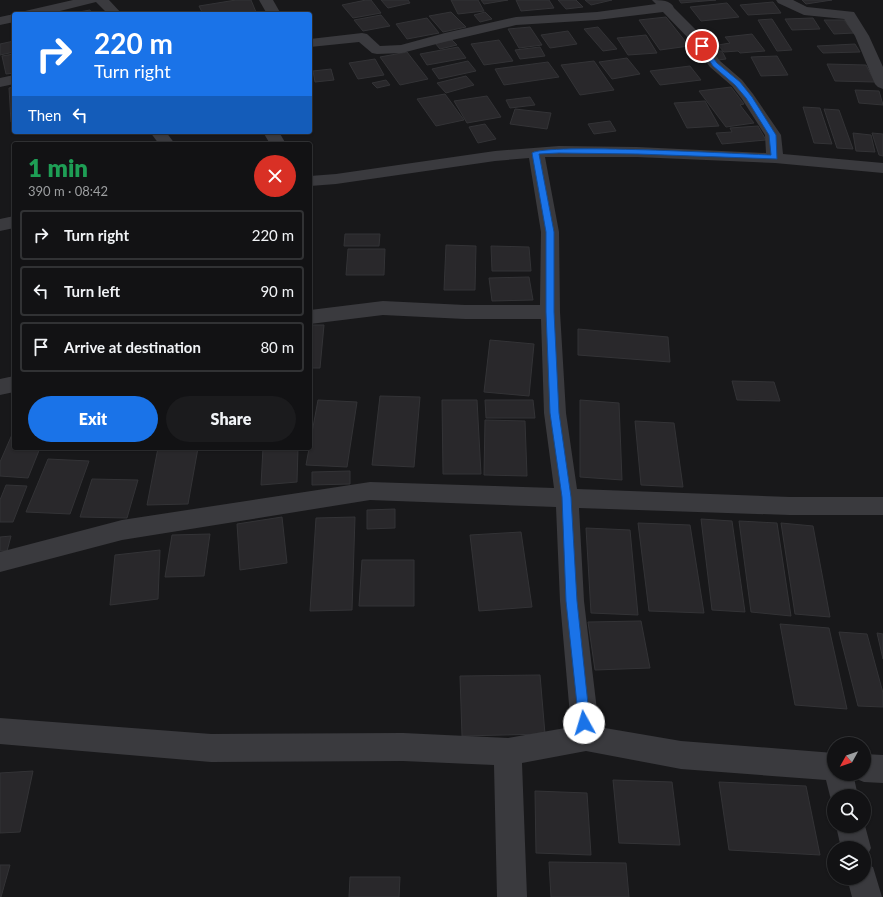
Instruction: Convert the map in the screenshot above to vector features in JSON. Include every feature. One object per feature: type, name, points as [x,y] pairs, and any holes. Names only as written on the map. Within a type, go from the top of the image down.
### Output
[{"type":"street","points":[[39,12],[91,0]]},
{"type":"street","points":[[102,0],[113,12]]},
{"type":"street","points":[[266,0],[273,12]]},
{"type":"street","points":[[783,0],[804,11],[849,15]]},
{"type":"street","points":[[842,0],[862,36],[883,84]]},
{"type":"street","points":[[312,43],[362,37],[377,50],[402,49],[445,37],[516,21],[597,16],[663,4],[695,37],[715,64],[737,83],[748,97],[773,135],[775,158]]},
{"type":"street","points":[[0,21],[12,18]]},
{"type":"street","points":[[0,83],[12,80]]},
{"type":"street","points":[[312,181],[336,179],[495,156],[559,151],[637,152],[775,158],[883,168]]},
{"type":"street","points":[[536,153],[550,232],[550,312],[555,413],[566,497],[572,601],[586,738]]},
{"type":"street","points":[[0,225],[12,222]]},
{"type":"street","points":[[312,317],[383,308],[464,312],[550,312]]},
{"type":"street","points":[[0,387],[12,384]]},
{"type":"street","points":[[0,563],[122,530],[370,491],[790,506],[883,506]]},
{"type":"street","points":[[0,731],[211,748],[403,747],[508,752],[586,738],[681,755],[827,766]]},
{"type":"street","points":[[508,752],[512,897]]},
{"type":"street","points":[[871,768],[883,769]]},
{"type":"street","points":[[864,885],[867,897]]},
{"type":"building","points":[[236,0],[251,0],[256,12],[202,12],[199,6]]},
{"type":"building","points":[[371,0],[381,13],[353,18],[342,5]]},
{"type":"building","points":[[381,0],[408,0],[410,3],[388,8]]},
{"type":"building","points":[[451,0],[478,0],[484,11],[458,14]]},
{"type":"building","points":[[481,0],[508,0],[484,4]]},
{"type":"building","points":[[516,0],[549,0],[554,8],[521,11]]},
{"type":"building","points":[[558,0],[576,0],[583,7],[566,9]]},
{"type":"building","points":[[585,0],[612,0],[591,5]]},
{"type":"building","points":[[679,0],[716,0],[681,3]]},
{"type":"building","points":[[802,0],[832,0],[806,4]]},
{"type":"building","points":[[773,2],[781,13],[748,15],[740,5]]},
{"type":"building","points":[[727,3],[739,17],[701,21],[690,7]]},
{"type":"building","points":[[90,10],[91,12],[79,12]]},
{"type":"building","points":[[451,12],[466,27],[443,32],[429,16]]},
{"type":"building","points":[[485,12],[492,19],[480,22],[474,15]]},
{"type":"building","points":[[381,15],[390,26],[363,31],[354,20]]},
{"type":"building","points":[[666,17],[689,46],[660,50],[639,20]]},
{"type":"building","points":[[427,18],[439,33],[407,39],[396,24]]},
{"type":"building","points":[[813,18],[820,29],[792,30],[785,19]]},
{"type":"building","points":[[772,19],[792,50],[777,51],[758,20]]},
{"type":"building","points":[[824,20],[844,20],[854,33],[834,34]]},
{"type":"building","points":[[530,27],[542,45],[519,48],[508,29]]},
{"type":"building","points":[[598,27],[617,49],[603,51],[584,29]]},
{"type":"building","points":[[568,31],[577,44],[550,48],[541,35]]},
{"type":"building","points":[[752,34],[765,51],[740,53],[738,51],[724,52],[718,45],[730,43],[725,37]]},
{"type":"building","points":[[646,35],[657,53],[628,55],[617,38]]},
{"type":"building","points":[[452,40],[457,45],[440,49],[435,43]]},
{"type":"building","points":[[499,40],[513,61],[484,65],[471,44]]},
{"type":"building","points":[[12,41],[12,52],[0,55],[0,44]]},
{"type":"building","points":[[855,44],[860,52],[823,53],[817,46]]},
{"type":"building","points":[[458,47],[466,58],[427,65],[420,54]]},
{"type":"building","points":[[540,47],[545,56],[520,59],[515,50]]},
{"type":"building","points":[[714,51],[722,51],[726,59],[718,60]]},
{"type":"building","points":[[407,52],[428,79],[400,85],[380,57]]},
{"type":"building","points":[[12,54],[12,73],[6,74],[2,56]]},
{"type":"building","points":[[777,56],[788,75],[761,76],[751,57]]},
{"type":"building","points":[[627,58],[640,74],[612,79],[599,62]]},
{"type":"building","points":[[375,59],[384,75],[358,79],[349,63]]},
{"type":"building","points":[[468,61],[476,71],[439,79],[432,69]]},
{"type":"building","points":[[594,61],[614,90],[580,95],[561,65]]},
{"type":"building","points":[[548,62],[559,77],[504,85],[495,69]]},
{"type":"building","points":[[827,64],[866,65],[875,82],[835,81]]},
{"type":"building","points":[[690,66],[701,80],[660,85],[650,71]]},
{"type":"building","points":[[331,69],[334,80],[315,82],[313,71]]},
{"type":"building","points":[[466,76],[474,85],[446,93],[437,83]]},
{"type":"building","points":[[386,80],[390,85],[377,88],[372,83]]},
{"type":"building","points":[[12,87],[11,122],[9,88]]},
{"type":"building","points":[[731,87],[744,104],[740,105],[754,123],[726,127],[699,91]]},
{"type":"building","points":[[855,90],[879,91],[883,105],[859,103]]},
{"type":"building","points":[[445,94],[464,120],[436,126],[417,99]]},
{"type":"building","points":[[487,96],[501,117],[467,123],[454,101]]},
{"type":"building","points":[[530,97],[535,105],[510,108],[506,100]]},
{"type":"building","points":[[705,101],[719,126],[687,128],[674,103]]},
{"type":"building","points":[[803,107],[820,108],[832,144],[814,143]]},
{"type":"building","points":[[515,109],[551,113],[547,129],[510,124]]},
{"type":"building","points":[[824,109],[839,110],[853,149],[837,148]]},
{"type":"building","points":[[610,121],[616,131],[594,134],[588,124]]},
{"type":"building","points":[[485,124],[496,139],[478,143],[469,127]]},
{"type":"building","points":[[758,126],[766,140],[722,144],[716,133],[732,132],[730,128]]},
{"type":"building","points":[[853,133],[871,135],[875,152],[856,151]]},
{"type":"building","points":[[872,133],[883,134],[883,156],[879,155]]},
{"type":"building","points":[[345,234],[380,234],[379,246],[344,246]]},
{"type":"building","points":[[446,245],[476,246],[475,290],[444,290]]},
{"type":"building","points":[[491,246],[529,247],[531,271],[492,271]]},
{"type":"building","points":[[348,249],[385,249],[384,275],[346,275]]},
{"type":"building","points":[[529,277],[533,300],[492,301],[489,278]]},
{"type":"building","points":[[312,325],[324,325],[320,368],[312,368]]},
{"type":"building","points":[[578,329],[668,337],[670,362],[578,355]]},
{"type":"building","points":[[490,340],[534,344],[529,396],[484,392]]},
{"type":"building","points":[[732,381],[774,382],[780,401],[737,400]]},
{"type":"building","points":[[380,396],[420,397],[414,467],[372,465]]},
{"type":"building","points":[[318,400],[357,402],[347,467],[306,465],[309,450],[312,450],[312,432]]},
{"type":"building","points":[[442,400],[477,400],[481,474],[443,474]]},
{"type":"building","points":[[485,400],[533,400],[535,418],[486,418]]},
{"type":"building","points":[[580,400],[619,403],[622,480],[580,477]]},
{"type":"building","points":[[485,420],[525,421],[527,476],[484,475]]},
{"type":"building","points":[[635,421],[674,423],[683,487],[641,485]]},
{"type":"building","points":[[12,435],[12,450],[39,450],[28,478],[0,476],[0,462]]},
{"type":"building","points":[[158,450],[198,450],[188,504],[147,505]]},
{"type":"building","points":[[263,450],[298,450],[297,482],[261,485]]},
{"type":"building","points":[[48,459],[89,461],[70,514],[26,512]]},
{"type":"building","points":[[350,471],[350,484],[312,485],[312,472]]},
{"type":"building","points":[[92,479],[138,480],[127,518],[80,517]]},
{"type":"building","points":[[6,485],[27,486],[13,522],[0,522],[0,500]]},
{"type":"building","points":[[395,509],[395,528],[367,529],[367,510]]},
{"type":"building","points":[[282,517],[287,563],[240,570],[237,524]]},
{"type":"building","points":[[355,517],[352,610],[310,611],[316,518]]},
{"type":"building","points":[[701,519],[732,521],[745,612],[712,610]]},
{"type":"building","points":[[739,521],[777,523],[791,616],[751,612]]},
{"type":"building","points":[[638,523],[690,525],[704,613],[649,611]]},
{"type":"building","points":[[781,523],[813,526],[830,617],[795,614]]},
{"type":"building","points":[[586,528],[630,530],[638,615],[591,613]]},
{"type":"building","points":[[521,532],[532,607],[479,611],[470,535]]},
{"type":"building","points":[[210,534],[204,576],[165,577],[172,535]]},
{"type":"building","points":[[11,536],[7,551],[0,551],[0,537]]},
{"type":"building","points":[[160,550],[158,599],[110,605],[115,555]]},
{"type":"building","points":[[362,560],[414,560],[414,606],[359,606]]},
{"type":"building","points":[[641,621],[650,668],[595,670],[588,622]]},
{"type":"building","points":[[780,624],[829,628],[847,709],[795,705]]},
{"type":"building","points":[[839,632],[867,634],[883,693],[883,707],[858,706]]},
{"type":"building","points":[[877,633],[883,634],[883,659]]},
{"type":"building","points":[[540,675],[545,734],[462,736],[460,676]]},
{"type":"building","points":[[33,771],[20,832],[0,833],[0,773]]},
{"type":"building","points":[[613,780],[672,782],[680,845],[619,843]]},
{"type":"building","points":[[719,782],[806,786],[820,855],[729,850]]},
{"type":"building","points":[[535,791],[587,793],[591,855],[536,853]]},
{"type":"building","points":[[549,862],[626,863],[629,897],[551,897]]},
{"type":"building","points":[[0,865],[10,865],[1,897],[0,897]]},
{"type":"building","points":[[350,877],[400,877],[399,897],[349,897]]},
{"type":"route","points":[[584,723],[572,601],[566,497],[555,413],[550,312],[550,232],[536,153],[559,151],[637,152],[775,158],[773,135],[737,83],[715,64],[702,46]]}]
